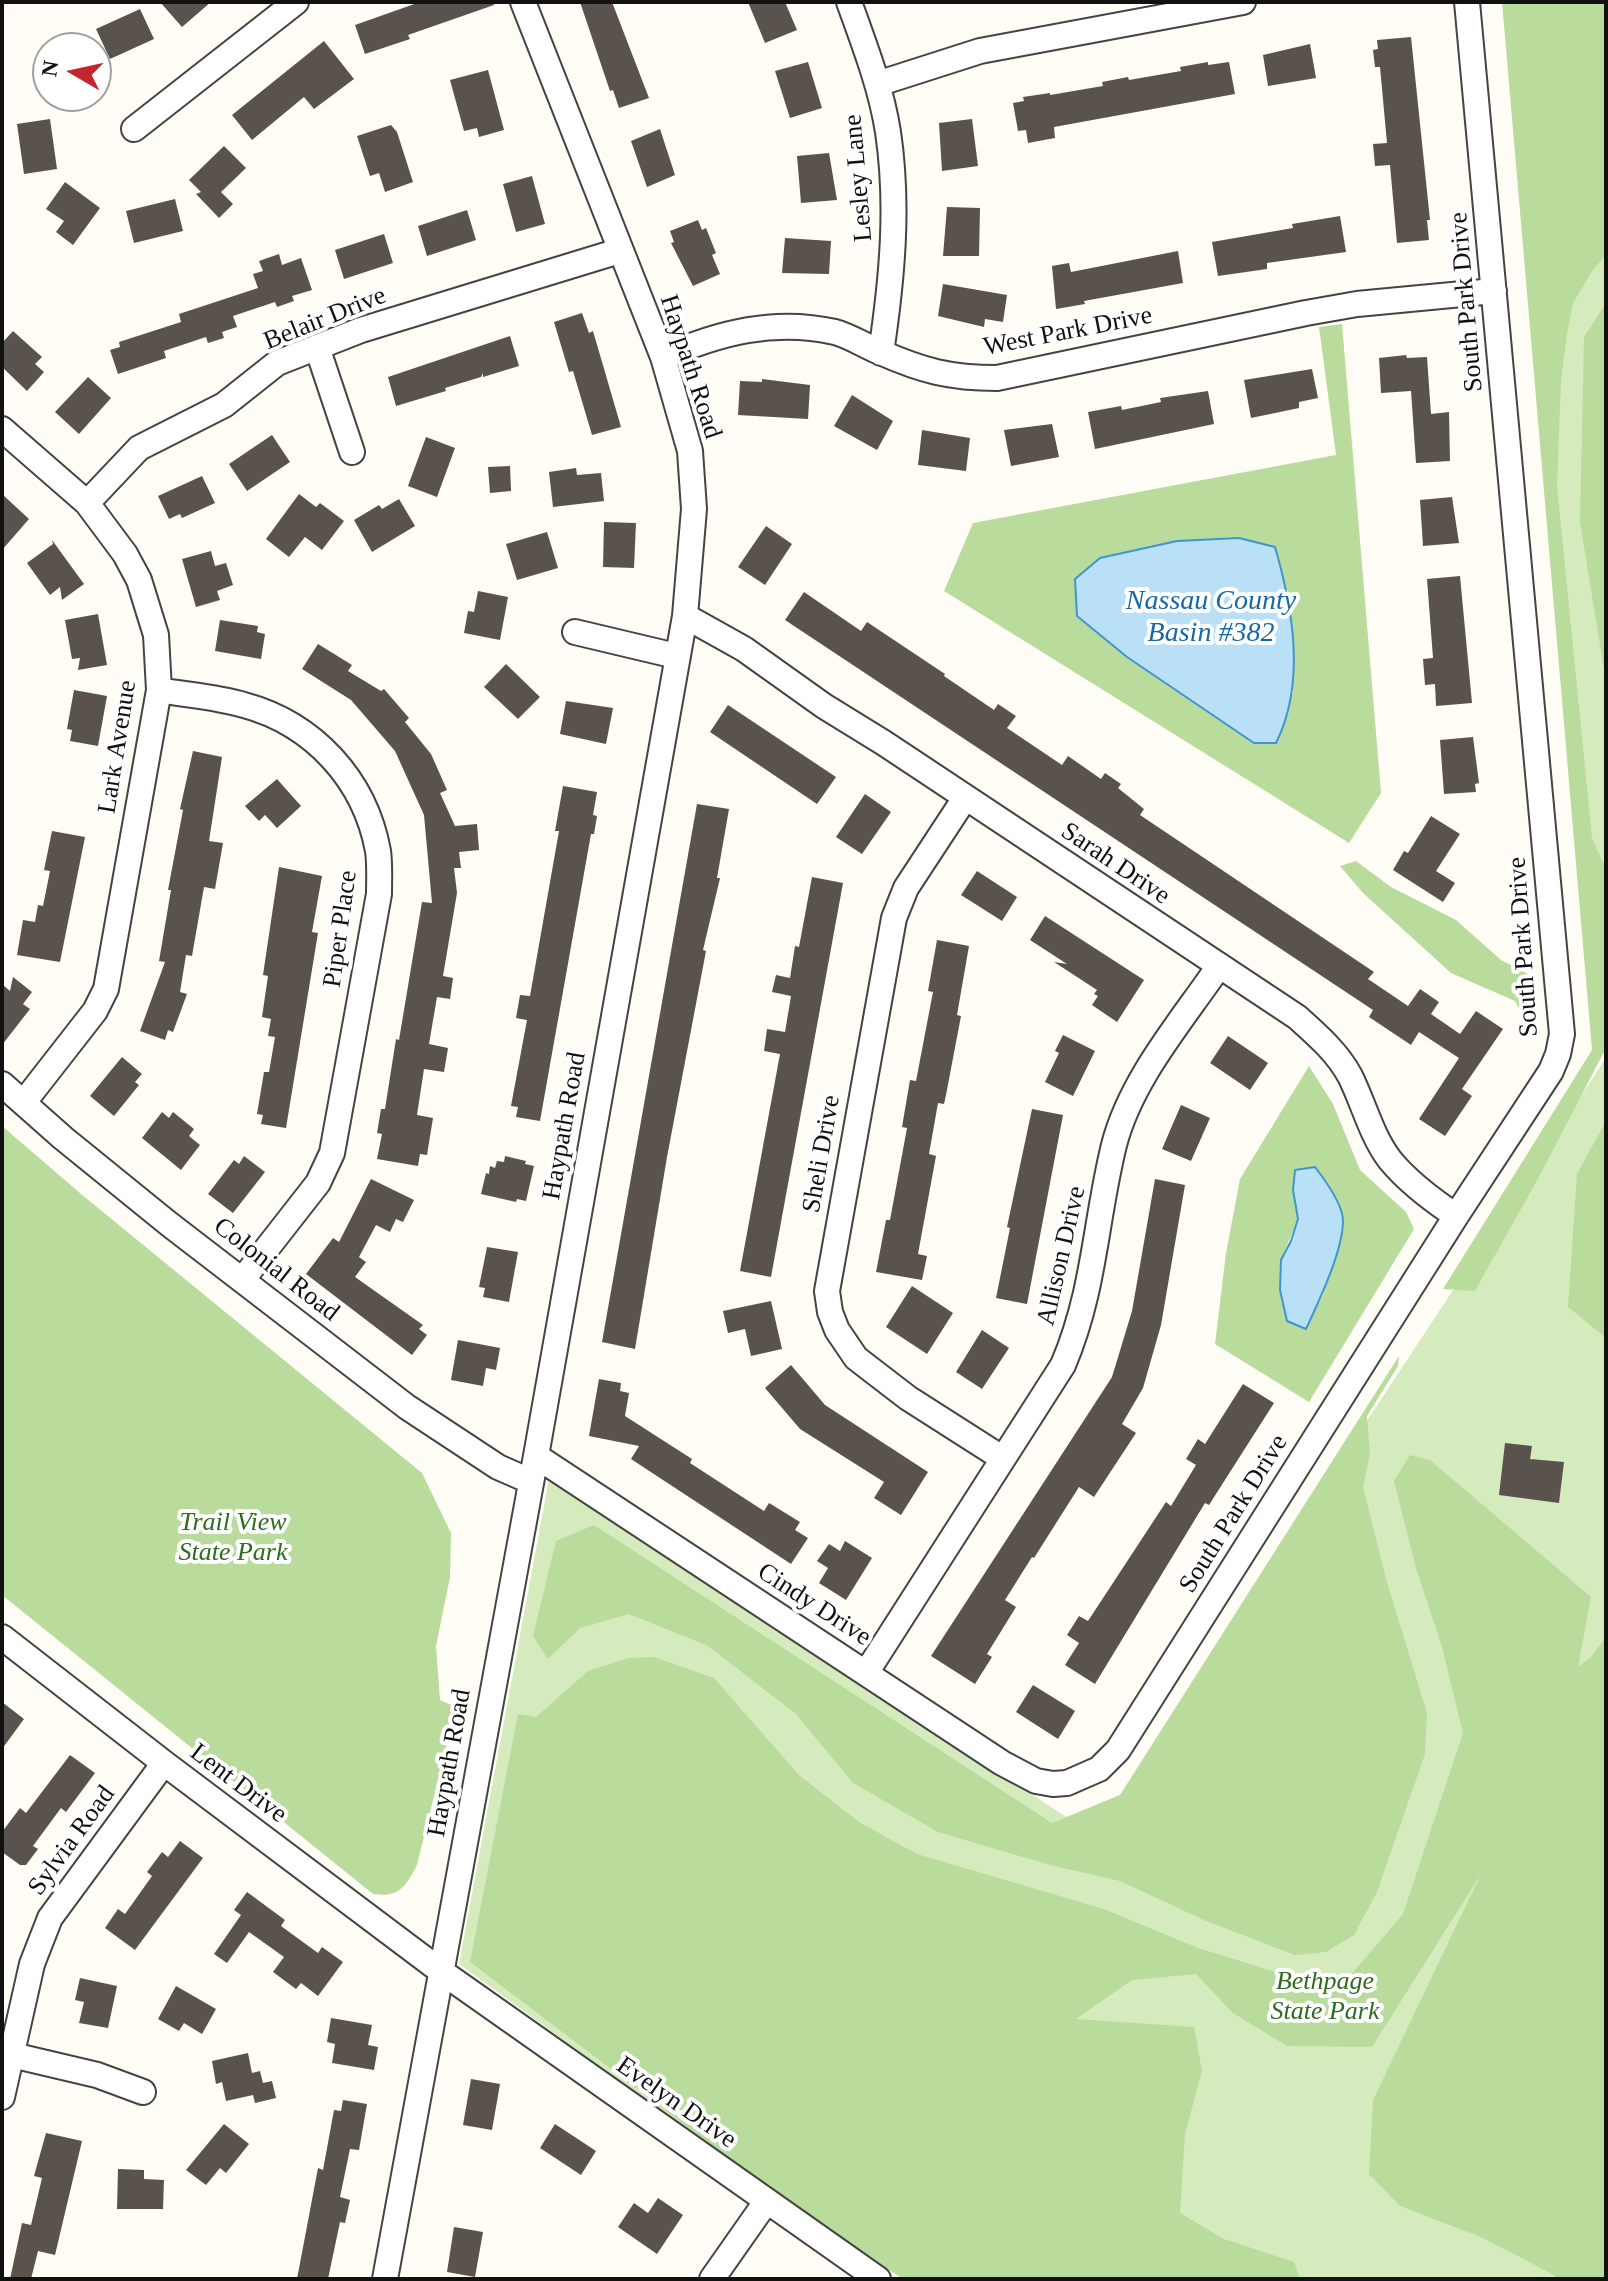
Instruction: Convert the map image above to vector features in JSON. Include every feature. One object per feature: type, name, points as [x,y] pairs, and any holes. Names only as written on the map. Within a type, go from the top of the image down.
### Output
[{"type":"street","points":[[134,129],[296,2]]},
{"type":"street","name":"Haypath Road","points":[[385,2279],[536,1456],[685,616],[694,509],[690,451],[663,357],[523,2]]},
{"type":"street","name":"Lesley Lane","points":[[849,2],[877,84],[888,130],[895,205],[892,278],[881,353]]},
{"type":"street","points":[[877,84],[980,51],[1243,2]]},
{"type":"street","name":"South Park Drive","points":[[1067,1783],[1099,1769],[1118,1750],[1551,1071],[1558,1054],[1562,1034],[1467,2]]},
{"type":"street","name":"Belair Drive","points":[[87,503],[139,448],[224,405],[277,363],[361,330],[619,251]]},
{"type":"street","name":"West Park Drive","points":[[663,357],[716,336],[750,328],[789,326],[837,332],[929,372],[960,378],[997,378],[1357,304],[1494,291]]},
{"type":"street","points":[[317,347],[352,452]]},
{"type":"street","name":"Lark Avenue","points":[[2,429],[87,503],[125,554],[139,580],[156,635],[159,690],[106,989],[95,1011],[24,1102]]},
{"type":"street","name":"Sarah Drive","points":[[685,616],[744,649],[824,706],[1297,1017],[1330,1046],[1349,1075],[1372,1130],[1390,1159],[1414,1185],[1456,1216]]},
{"type":"street","points":[[575,632],[676,656]]},
{"type":"street","name":"Piper Place","points":[[159,690],[244,705],[286,721],[307,734],[327,750],[356,790],[368,815],[378,854],[379,894],[332,1153],[318,1183],[243,1279]]},
{"type":"street","name":"Sheli Drive","points":[[965,798],[906,888],[894,918],[827,1291],[837,1330],[856,1358],[908,1398],[1002,1458]]},
{"type":"street","name":"Allison Drive","points":[[866,1673],[1063,1365],[1088,1291],[1114,1144],[1128,1106],[1147,1072],[1219,966]]},
{"type":"street","name":"Colonial Road","points":[[2,1084],[75,1148],[407,1407],[498,1467],[530,1481]]},
{"type":"street","name":"Cindy Drive","points":[[536,1456],[1002,1763],[1036,1781],[1067,1783]]},
{"type":"street","name":"Lent Drive","points":[[2,1637],[442,1972]]},
{"type":"street","name":"Sylvia Road","points":[[2,2097],[32,1964],[50,1918],[164,1763]]},
{"type":"street","name":"Evelyn Drive","points":[[442,1972],[878,2279]]},
{"type":"street","points":[[12,2055],[97,2075],[143,2092]]},
{"type":"street","points":[[712,2279],[766,2202]]},
{"type":"green space","points":[[1502,2],[1606,2],[1606,255],[1592,271],[1573,303],[1561,380],[1557,486],[1592,838],[1606,869],[1606,1048],[1475,1291],[1443,1289],[1592,1050]]},
{"type":"green space","points":[[1503,2],[1606,2],[1606,1030]]},
{"type":"green space","points":[[1606,303],[1606,682],[1580,522],[1584,337]]},
{"type":"green space","points":[[1342,324],[1381,793],[1349,843],[944,591],[973,523],[1336,455],[1319,327]],"holes":[[[1075,579],[1288,590],[1293,641],[1293,693],[1254,743],[1127,657],[1077,616]]]},
{"type":"green space","points":[[1356,861],[1391,887],[1456,920],[1501,960],[1530,975],[1531,1031],[1515,1001],[1451,973],[1363,893],[1340,866]]},
{"type":"green space","name":"Bethpage State Park","points":[[1606,1058],[1606,2279],[909,2279],[793,2207],[459,1964],[549,1479],[1094,1835]]},
{"type":"green space","points":[[1309,1066],[1333,1104],[1360,1170],[1406,1212],[1414,1229],[1309,1402],[1215,1344],[1226,1253],[1240,1179]],"holes":[[[1298,1219],[1343,1220],[1323,1295],[1306,1329],[1281,1260]]]},
{"type":"green space","points":[[1606,1121],[1606,1338],[1568,1307],[1577,1174]]},
{"type":"green space","name":"Trail View State Park","points":[[2,1126],[422,1473],[451,1533],[450,1577],[436,1646],[440,1700],[456,1707],[417,1865],[401,1889],[389,1894],[373,1894],[2,1595]]},
{"type":"green space","points":[[1399,1356],[1398,1366],[1367,1416],[1370,1454],[1363,1487],[1386,1579],[1427,1713],[1425,1754],[1377,1892],[1354,1935],[1326,1952],[1295,1955],[1206,1921],[1120,1881],[1050,1865],[938,1832],[853,1783],[796,1714],[708,1646],[629,1614],[580,1628],[548,1659],[533,1636],[556,1541],[594,1525],[1052,1823],[1120,1795]]},
{"type":"green space","points":[[1410,1455],[1430,1460],[1591,1597],[1578,1667],[1591,1657],[1606,1637],[1606,2279],[1557,2279],[1481,2237],[1400,2206],[1369,2174],[1373,2100],[1481,1874],[1372,2047],[1287,2046],[1233,2013],[1196,1974],[1132,1980],[1076,2019],[1194,2027],[1202,2071],[1185,2134],[1180,2213],[1224,2239],[1294,2262],[1300,2279],[903,2279],[793,2207],[470,1962],[518,1714],[536,1717],[588,1671],[628,1658],[654,1657],[714,1678],[799,1775],[859,1822],[917,1854],[1104,1909],[1198,1948],[1337,1991],[1403,1914],[1463,1733],[1442,1647],[1416,1568],[1394,1481]]},
{"type":"water","name":"Nassau County Basin #382","points":[[1239,538],[1275,547],[1287,595],[1294,671],[1285,720],[1276,743],[1254,743],[1127,657],[1077,616],[1075,579],[1100,558],[1177,541]]},
{"type":"water","points":[[1315,1167],[1337,1201],[1343,1222],[1334,1262],[1306,1329],[1287,1321],[1280,1290],[1281,1260],[1298,1219],[1293,1190],[1295,1170]]},
{"type":"building","points":[[160,2],[211,2],[182,27]]},
{"type":"building","points":[[420,2],[493,2],[494,5],[408,35],[410,39],[365,54],[355,25]]},
{"type":"building","points":[[580,2],[612,2],[649,98],[619,108],[613,90],[610,91]]},
{"type":"building","points":[[748,2],[785,2],[797,30],[765,43]]},
{"type":"building","points":[[140,9],[154,39],[112,58],[112,32],[97,32],[96,29]]},
{"type":"building","points":[[1411,37],[1430,220],[1427,220],[1429,240],[1397,243],[1390,165],[1375,166],[1373,144],[1387,143],[1380,67],[1375,67],[1373,50],[1378,49],[1377,40]]},
{"type":"building","points":[[324,41],[354,79],[314,109],[304,97],[252,140],[232,115]]},
{"type":"building","points":[[1310,44],[1316,78],[1268,86],[1263,55]]},
{"type":"building","points":[[808,62],[822,108],[790,118],[775,71]]},
{"type":"building","points":[[1208,62],[1208,65],[1229,62],[1235,94],[1054,127],[1055,138],[1028,143],[1026,130],[1018,131],[1013,103],[1024,101],[1023,97],[1103,86],[1102,82],[1181,71],[1180,67]]},
{"type":"building","points":[[488,70],[504,130],[479,137],[477,128],[464,131],[450,80]]},
{"type":"building","points":[[50,119],[57,169],[24,174],[17,124]]},
{"type":"building","points":[[972,119],[978,166],[942,171],[939,123]]},
{"type":"building","points":[[391,125],[397,132],[413,182],[385,192],[379,173],[370,176],[357,136]]},
{"type":"building","points":[[660,129],[675,175],[647,187],[631,141]]},
{"type":"building","points":[[224,146],[246,168],[221,192],[233,204],[219,218],[196,194],[201,192],[189,180]]},
{"type":"building","points":[[829,153],[837,200],[801,203],[797,156]]},
{"type":"building","points":[[532,176],[545,224],[516,232],[503,184]]},
{"type":"building","points":[[65,182],[100,208],[73,245],[56,232],[64,221],[46,209]]},
{"type":"building","points":[[175,199],[183,231],[134,243],[126,211]]},
{"type":"building","points":[[947,207],[980,208],[979,256],[943,256]]},
{"type":"building","points":[[467,210],[476,240],[427,256],[418,226]]},
{"type":"building","points":[[1340,216],[1346,252],[1267,263],[1267,269],[1218,276],[1212,242],[1293,228],[1292,224]]},
{"type":"building","points":[[698,220],[702,230],[706,228],[720,274],[693,286],[671,243],[674,242],[670,231]]},
{"type":"building","points":[[384,234],[393,263],[344,279],[335,250]]},
{"type":"building","points":[[785,238],[831,241],[829,274],[782,273]]},
{"type":"building","points":[[1178,251],[1183,283],[1056,309],[1052,266],[1069,263],[1071,272]]},
{"type":"building","points":[[279,254],[282,265],[301,258],[312,290],[292,296],[294,301],[277,307],[275,302],[233,316],[237,327],[222,332],[224,338],[208,343],[206,337],[164,351],[166,358],[118,374],[110,350],[120,347],[119,342],[181,322],[179,314],[258,288],[253,274],[263,271],[259,261]]},
{"type":"building","points":[[943,284],[1007,295],[1003,322],[985,319],[984,327],[938,316]]},
{"type":"building","points":[[582,313],[589,333],[593,331],[621,427],[592,435],[554,322]]},
{"type":"building","points":[[13,331],[42,357],[35,364],[44,372],[27,391],[2,367],[2,343]]},
{"type":"building","points":[[510,336],[519,366],[483,377],[483,373],[481,377],[445,388],[446,391],[396,406],[388,377]]},
{"type":"building","points":[[1406,355],[1407,358],[1427,357],[1431,414],[1449,412],[1450,461],[1416,463],[1411,391],[1381,393],[1379,358]]},
{"type":"building","points":[[1312,369],[1318,398],[1299,402],[1299,408],[1251,418],[1244,380]]},
{"type":"building","points":[[88,377],[111,398],[79,434],[55,412]]},
{"type":"building","points":[[762,379],[810,385],[808,419],[738,415],[740,381],[762,382]]},
{"type":"building","points":[[1208,391],[1214,424],[1095,449],[1088,412],[1121,406],[1122,410],[1161,402],[1160,398]]},
{"type":"building","points":[[852,395],[893,421],[877,450],[834,426]]},
{"type":"building","points":[[1052,424],[1059,457],[1011,466],[1004,430]]},
{"type":"building","points":[[922,430],[970,438],[966,471],[918,465]]},
{"type":"building","points":[[272,435],[290,462],[247,491],[229,464]]},
{"type":"building","points":[[426,437],[455,448],[437,497],[408,486]]},
{"type":"building","points":[[510,466],[511,491],[490,493],[488,467]]},
{"type":"building","points":[[576,468],[577,475],[601,473],[604,501],[553,507],[549,472]]},
{"type":"building","points":[[202,476],[215,503],[182,518],[180,514],[169,519],[158,496]]},
{"type":"building","points":[[2,494],[29,519],[2,550]]},
{"type":"building","points":[[299,494],[316,507],[320,503],[344,521],[322,550],[305,537],[289,557],[266,539]]},
{"type":"building","points":[[1452,497],[1459,543],[1423,546],[1420,500]]},
{"type":"building","points":[[399,499],[415,526],[372,552],[354,520],[379,505],[382,509]]},
{"type":"building","points":[[604,522],[636,523],[634,568],[603,567]]},
{"type":"building","points":[[766,526],[792,544],[765,585],[738,567]]},
{"type":"building","points":[[547,532],[558,568],[517,580],[506,544]]},
{"type":"building","points":[[52,540],[84,584],[62,600],[60,587],[50,595],[27,563],[53,544]]},
{"type":"building","points":[[211,551],[215,566],[226,563],[233,585],[217,591],[220,600],[196,607],[182,559]]},
{"type":"building","points":[[1460,576],[1472,703],[1436,706],[1435,684],[1425,685],[1423,659],[1433,658],[1427,579]]},
{"type":"building","points":[[478,591],[508,597],[500,640],[464,633],[468,611],[474,612]]},
{"type":"building","points":[[804,592],[861,631],[867,622],[994,710],[998,704],[1016,716],[1007,728],[1062,765],[1068,756],[1101,779],[1105,773],[1121,784],[1118,788],[1144,809],[1140,815],[1374,972],[1368,979],[1408,1006],[1420,989],[1439,1002],[1431,1014],[1460,1034],[1476,1011],[1503,1029],[1462,1089],[1472,1096],[1445,1136],[1419,1119],[1459,1058],[1419,1032],[1411,1045],[1369,1017],[1373,1010],[785,620]]},
{"type":"building","points":[[98,614],[107,665],[78,670],[80,658],[72,659],[65,620]]},
{"type":"building","points":[[220,620],[258,626],[257,632],[265,634],[261,659],[215,651]]},
{"type":"building","points":[[318,644],[352,665],[348,671],[381,691],[384,689],[409,718],[405,722],[431,754],[447,790],[440,793],[455,826],[477,824],[479,850],[459,852],[461,868],[454,868],[457,893],[443,976],[453,978],[450,999],[437,997],[429,1044],[448,1048],[444,1072],[424,1069],[417,1115],[433,1118],[427,1155],[420,1154],[418,1166],[377,1159],[382,1134],[377,1133],[381,1109],[385,1109],[396,1039],[399,1040],[422,902],[432,903],[424,815],[395,751],[351,700],[302,669]]},
{"type":"building","points":[[506,664],[540,697],[518,719],[484,687]]},
{"type":"building","points":[[74,690],[107,696],[98,746],[70,741],[72,730],[67,729]]},
{"type":"building","points":[[566,701],[613,708],[606,744],[560,734]]},
{"type":"building","points":[[728,705],[836,777],[817,804],[710,732]]},
{"type":"building","points":[[1473,737],[1479,783],[1475,784],[1476,792],[1444,794],[1440,740]]},
{"type":"building","points":[[193,751],[222,757],[209,841],[223,843],[215,889],[204,887],[192,956],[186,955],[180,992],[187,994],[173,1032],[168,1030],[165,1040],[140,1031],[165,962],[159,961],[171,890],[168,890],[183,810],[180,809]]},
{"type":"building","points":[[277,779],[301,806],[277,828],[265,815],[259,821],[245,806]]},
{"type":"building","points":[[563,786],[597,792],[593,815],[597,816],[594,834],[591,834],[540,1121],[516,1117],[518,1107],[511,1106],[527,1020],[516,1018],[520,995],[530,996],[559,831],[555,831]]},
{"type":"building","points":[[865,794],[891,812],[862,854],[836,837]]},
{"type":"building","points":[[697,804],[729,809],[717,878],[720,878],[703,950],[706,951],[635,1349],[602,1342]]},
{"type":"building","points":[[1431,816],[1460,834],[1436,871],[1455,883],[1443,902],[1393,870],[1404,851],[1408,853]]},
{"type":"building","points":[[52,831],[85,837],[60,962],[17,955],[23,920],[35,922],[38,905],[43,906],[50,871],[44,870]]},
{"type":"building","points":[[279,867],[322,876],[312,932],[318,933],[286,1128],[261,1124],[263,1115],[257,1114],[264,1072],[269,1072],[275,1037],[268,1036],[271,1019],[262,1017],[268,976],[263,975]]},
{"type":"building","points":[[977,871],[1017,897],[1002,921],[961,895]]},
{"type":"building","points":[[812,877],[843,883],[771,1277],[740,1271],[780,1054],[764,1051],[767,1029],[785,1032],[791,996],[772,992],[776,975],[790,978]]},
{"type":"building","points":[[1045,916],[1144,980],[1117,1022],[1092,1005],[1098,996],[1094,994],[1097,990],[1054,962],[1067,964],[1030,940]]},
{"type":"building","points":[[937,940],[969,946],[957,1015],[961,1016],[946,1095],[944,1104],[938,1103],[929,1154],[936,1156],[918,1254],[927,1256],[922,1280],[876,1272],[886,1220],[890,1220],[907,1128],[902,1127],[910,1080],[916,1081],[933,992],[928,991]]},
{"type":"building","points":[[13,977],[32,992],[23,1004],[30,1009],[2,1045],[2,984],[10,991]]},
{"type":"building","points":[[1063,1035],[1095,1051],[1073,1096],[1045,1082],[1059,1053],[1055,1051]]},
{"type":"building","points":[[1228,1036],[1268,1063],[1250,1090],[1210,1063]]},
{"type":"building","points":[[122,1057],[142,1074],[135,1082],[139,1085],[114,1116],[90,1096]]},
{"type":"building","points":[[1181,1105],[1210,1118],[1191,1161],[1162,1149]]},
{"type":"building","points":[[1032,1109],[1063,1115],[1027,1304],[996,1298],[1010,1228],[1007,1227]]},
{"type":"building","points":[[162,1112],[169,1118],[173,1112],[194,1129],[189,1136],[200,1145],[181,1170],[142,1138]]},
{"type":"building","points":[[244,1156],[265,1172],[233,1213],[208,1194],[234,1160],[239,1164]]},
{"type":"building","points":[[505,1156],[534,1166],[526,1201],[517,1199],[516,1202],[481,1194],[490,1166],[495,1168],[497,1161],[504,1162]]},
{"type":"building","points":[[371,1179],[414,1200],[403,1222],[396,1219],[390,1232],[376,1225],[359,1257],[366,1262],[355,1277],[423,1325],[419,1329],[427,1335],[412,1355],[306,1274],[333,1238],[339,1242]]},
{"type":"building","points":[[1155,1179],[1185,1185],[1161,1325],[1143,1388],[1122,1424],[1136,1433],[1094,1497],[1079,1487],[1032,1557],[1005,1600],[1016,1607],[987,1654],[992,1657],[975,1684],[931,1656],[1112,1377],[1132,1311]]},
{"type":"building","points":[[487,1247],[518,1252],[509,1302],[483,1297],[485,1288],[479,1287]]},
{"type":"building","points":[[912,1286],[953,1313],[927,1354],[886,1327]]},
{"type":"building","points":[[771,1301],[782,1349],[751,1356],[745,1329],[728,1333],[723,1311]]},
{"type":"building","points":[[982,1330],[1009,1348],[982,1389],[956,1372]]},
{"type":"building","points":[[458,1340],[500,1348],[496,1370],[486,1368],[483,1386],[451,1380]]},
{"type":"building","points":[[791,1365],[825,1405],[928,1472],[901,1515],[874,1498],[884,1482],[800,1429],[765,1388]]},
{"type":"building","points":[[599,1379],[621,1383],[620,1391],[629,1393],[625,1416],[692,1459],[690,1463],[764,1511],[769,1503],[800,1522],[795,1530],[808,1538],[791,1564],[631,1459],[639,1446],[589,1436]]},
{"type":"building","points":[[1243,1384],[1274,1403],[1209,1505],[1205,1503],[1095,1684],[1065,1665],[1079,1643],[1067,1635],[1079,1616],[1088,1621],[1166,1502],[1171,1506],[1196,1465],[1186,1459],[1198,1439],[1205,1444]]},
{"type":"building","points":[[1505,1443],[1532,1446],[1530,1459],[1564,1462],[1559,1503],[1499,1495]]},
{"type":"building","points":[[845,1541],[872,1558],[846,1600],[819,1583],[828,1568],[817,1561],[829,1544],[840,1551]]},
{"type":"building","points":[[1033,1685],[1075,1711],[1058,1739],[1016,1712]]},
{"type":"building","points":[[2,1702],[24,1719],[2,1749]]},
{"type":"building","points":[[70,1755],[95,1773],[66,1812],[61,1808],[33,1846],[38,1849],[26,1865],[20,1865],[2,1852],[2,1832],[20,1808],[26,1813]]},
{"type":"building","points":[[180,1841],[203,1858],[135,1950],[105,1928],[118,1909],[125,1914],[152,1876],[147,1872],[162,1852],[168,1857]]},
{"type":"building","points":[[247,1892],[285,1920],[281,1926],[318,1953],[322,1947],[343,1962],[318,1996],[301,1983],[296,1989],[273,1972],[284,1957],[249,1932],[227,1963],[214,1954],[241,1915],[234,1910]]},
{"type":"building","points":[[80,1978],[117,1986],[108,2028],[79,2023],[84,2002],[75,2000]]},
{"type":"building","points":[[176,1986],[216,2009],[202,2034],[184,2023],[179,2031],[158,2019]]},
{"type":"building","points":[[331,2018],[372,2025],[368,2045],[378,2047],[374,2070],[332,2063],[335,2044],[327,2042]]},
{"type":"building","points":[[248,2053],[252,2073],[260,2071],[263,2083],[272,2081],[276,2098],[255,2103],[253,2095],[226,2101],[222,2082],[216,2084],[212,2061]]},
{"type":"building","points":[[471,2079],[500,2084],[492,2130],[463,2125]]},
{"type":"building","points":[[343,2100],[367,2104],[359,2150],[350,2149],[340,2197],[350,2200],[345,2223],[340,2222],[328,2279],[297,2279],[318,2168],[323,2170],[334,2110],[341,2111]]},
{"type":"building","points":[[224,2124],[249,2144],[226,2173],[220,2168],[206,2185],[186,2170]]},
{"type":"building","points":[[555,2124],[596,2151],[581,2175],[540,2148]]},
{"type":"building","points":[[46,2133],[82,2141],[55,2255],[38,2251],[31,2279],[10,2279],[22,2223],[31,2225],[42,2178],[34,2176]]},
{"type":"building","points":[[118,2169],[144,2170],[144,2179],[164,2180],[163,2209],[117,2209]]},
{"type":"building","points":[[658,2198],[683,2215],[657,2254],[618,2227],[634,2203],[648,2213]]},
{"type":"building","points":[[454,2227],[483,2232],[475,2277],[447,2272]]}]
